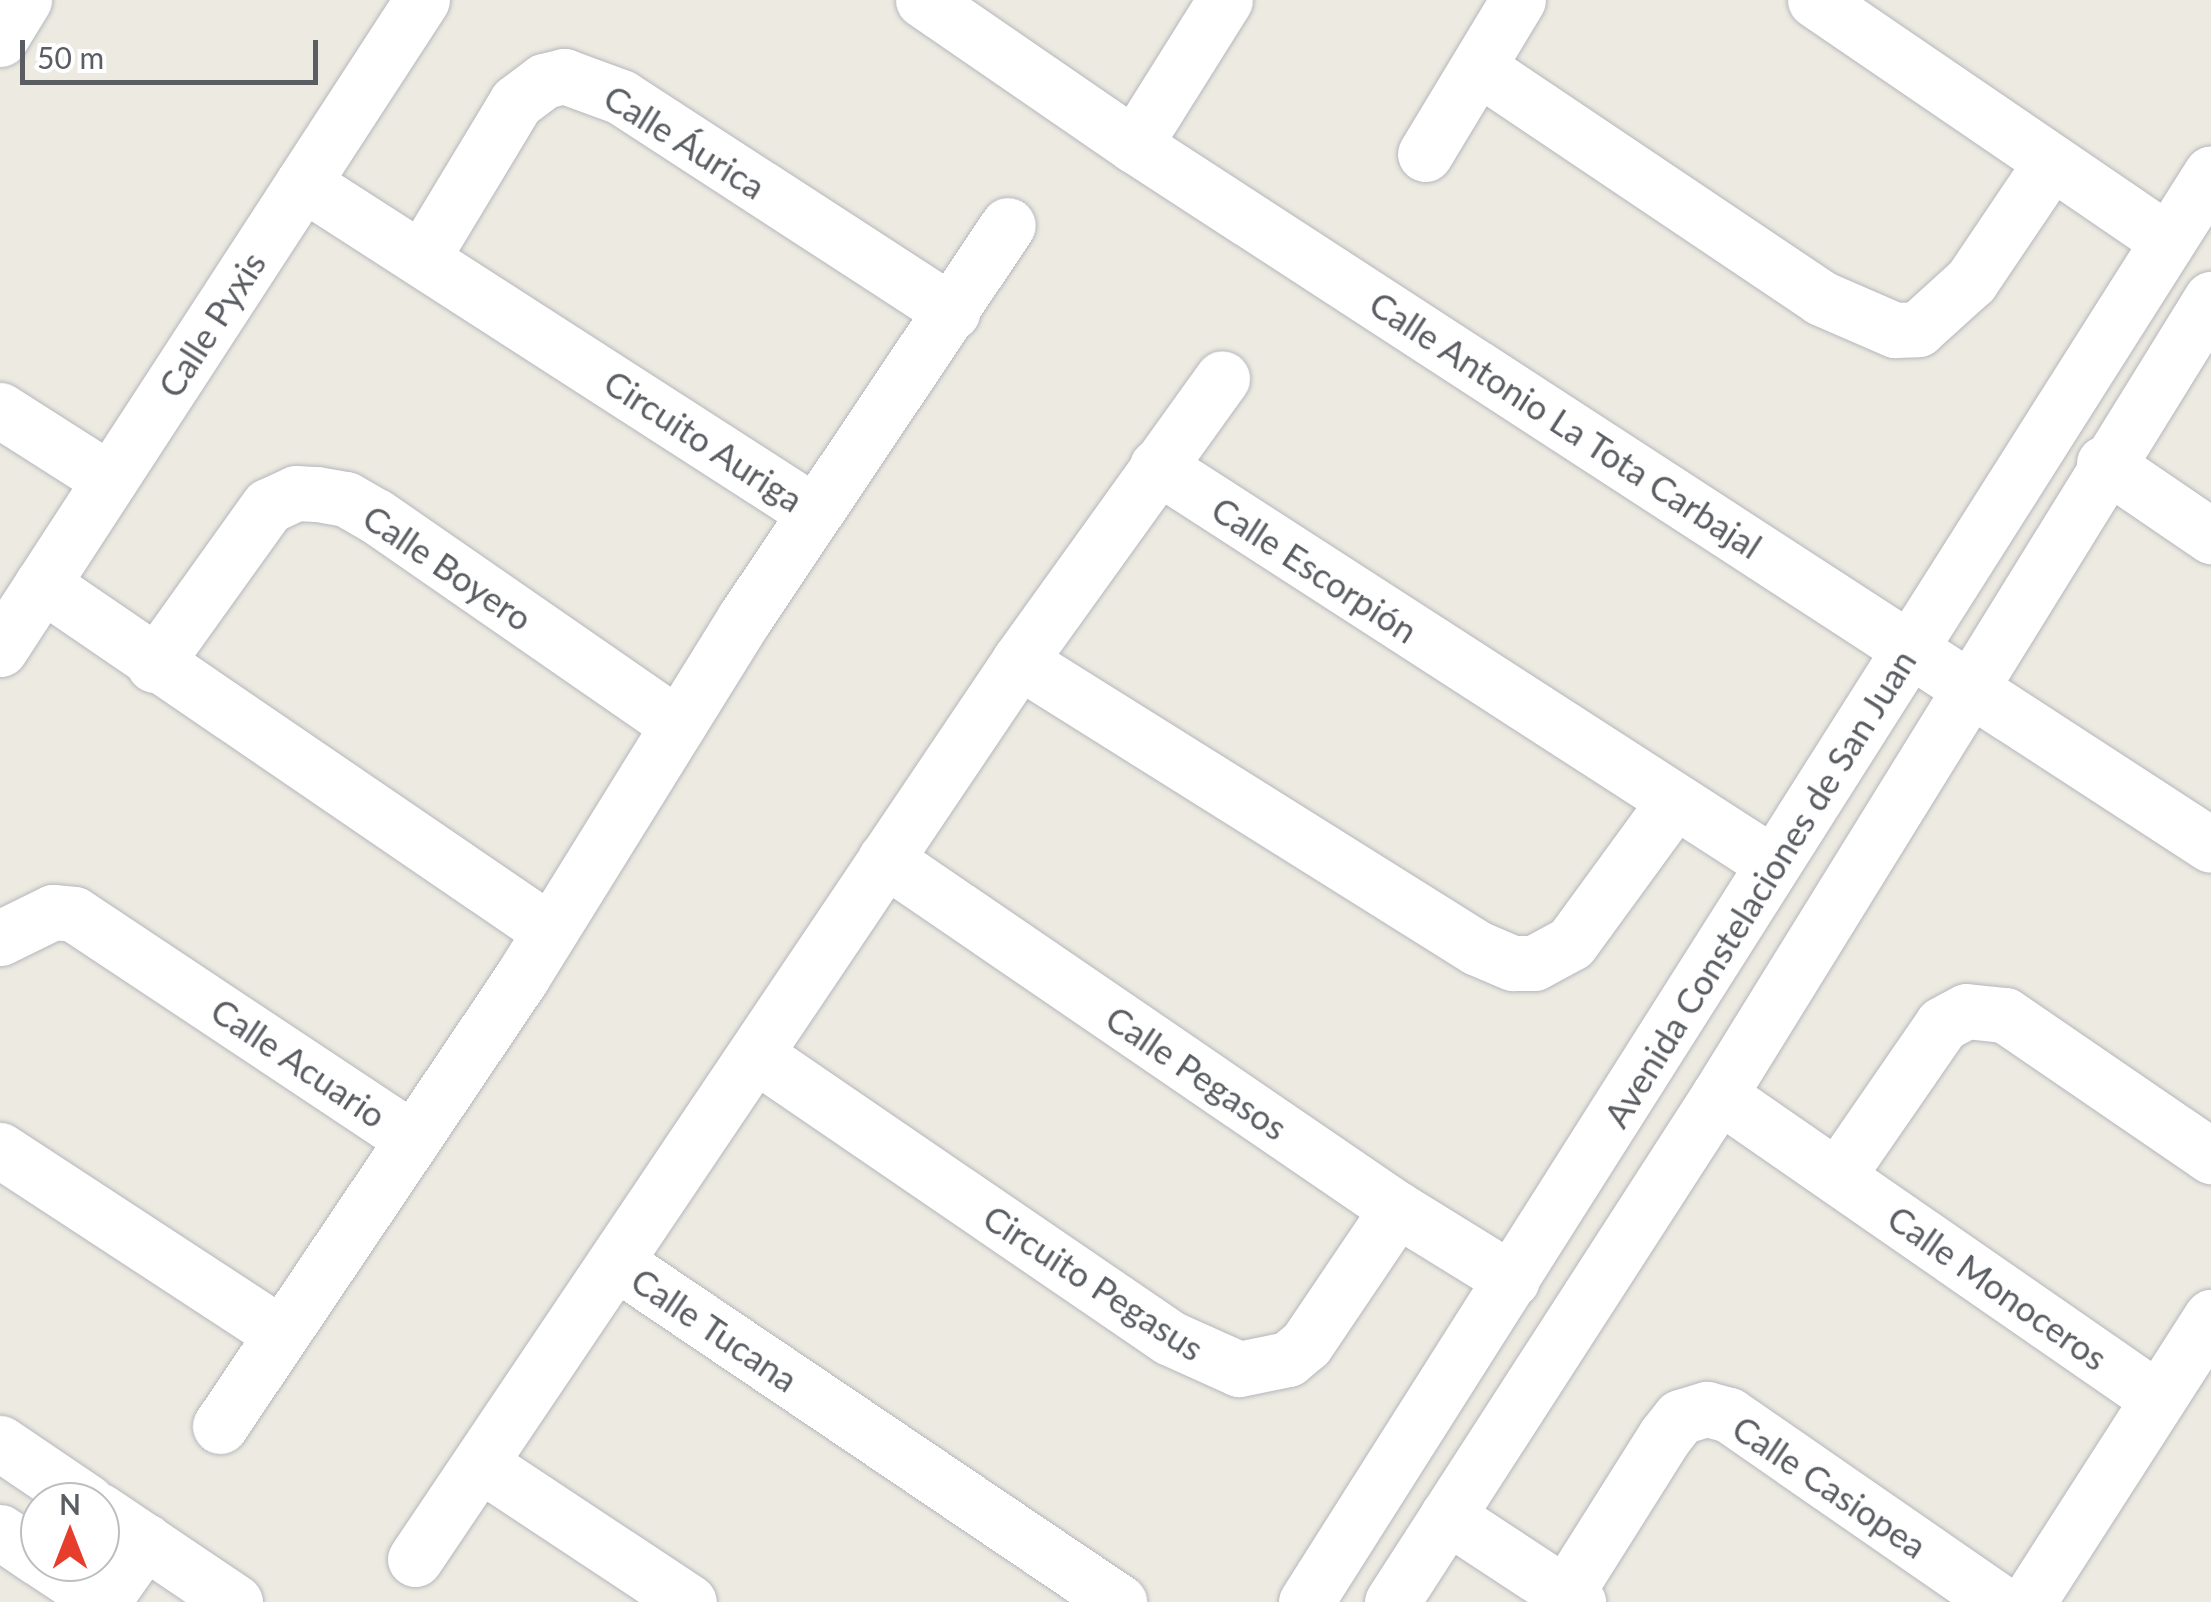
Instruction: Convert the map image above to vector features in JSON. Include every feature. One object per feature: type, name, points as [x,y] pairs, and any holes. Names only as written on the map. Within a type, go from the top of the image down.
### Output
[{"type":"street","points":[[0,39],[24,0]]},
{"type":"street","name":"Calle Pyxis","points":[[0,649],[422,0]]},
{"type":"street","name":"Calle Antonio La Tota Carbajal","points":[[923,0],[1134,145],[1971,685],[2211,845]]},
{"type":"street","points":[[1134,145],[1225,0]]},
{"type":"street","points":[[1425,154],[1518,0]]},
{"type":"street","points":[[1814,0],[2165,239]]},
{"type":"street","points":[[1479,68],[1821,298],[1895,330],[1918,329],[1971,281],[2050,164]]},
{"type":"street","name":"Calle Áurica","points":[[422,258],[516,102],[544,80],[564,76],[621,97],[952,312]]},
{"type":"street","name":"Avenida Constelaciones de San Juan","points":[[1306,1602],[2165,239],[2211,172]]},
{"type":"street","name":"Circuito Auriga","points":[[304,182],[814,512],[1008,225]]},
{"type":"street","name":"Avenida Constelaciones de San Juan","points":[[1392,1602],[1719,1095],[2104,463],[2211,299]]},
{"type":"street","points":[[617,1263],[1019,661],[1222,378]]},
{"type":"street","points":[[0,410],[110,480]]},
{"type":"street","points":[[2104,463],[2211,536]]},
{"type":"street","name":"Calle Escorpión","points":[[1157,466],[1772,863]]},
{"type":"street","name":"Calle Boyero","points":[[154,665],[268,506],[296,493],[317,494],[346,499],[376,516],[678,724]]},
{"type":"street","points":[[413,1139],[814,512]]},
{"type":"street","points":[[42,584],[154,665],[547,929]]},
{"type":"street","points":[[1019,661],[1477,948],[1512,963],[1534,963],[1571,943],[1674,802]]},
{"type":"street","name":"Calle Pegasos","points":[[886,859],[1397,1209],[1512,1280]]},
{"type":"street","name":"Calle Acuario","points":[[0,938],[44,915],[74,914],[413,1139],[220,1426]]},
{"type":"street","points":[[1838,1175],[1942,1024],[1966,1011],[2005,1015],[2211,1156]]},
{"type":"street","name":"Circuito Pegasus","points":[[756,1055],[1170,1338],[1239,1368],[1288,1359],[1306,1344],[1397,1209]]},
{"type":"street","name":"Calle Monoceros","points":[[1719,1095],[2158,1400]]},
{"type":"street","points":[[0,1150],[281,1334]]},
{"type":"street","name":"Calle Tucana","points":[[414,1559],[617,1263],[1120,1602]]},
{"type":"street","points":[[2028,1602],[2211,1317]]},
{"type":"street","name":"Calle Casiopea","points":[[1447,1516],[1572,1598],[1665,1436],[1680,1417],[1707,1409],[1729,1415],[1999,1602]]},
{"type":"street","points":[[0,1443],[58,1482]]},
{"type":"street","points":[[482,1464],[689,1602]]},
{"type":"street","points":[[120,1524],[235,1602]]},
{"type":"street","points":[[74,1582],[103,1602],[146,1542]]}]
